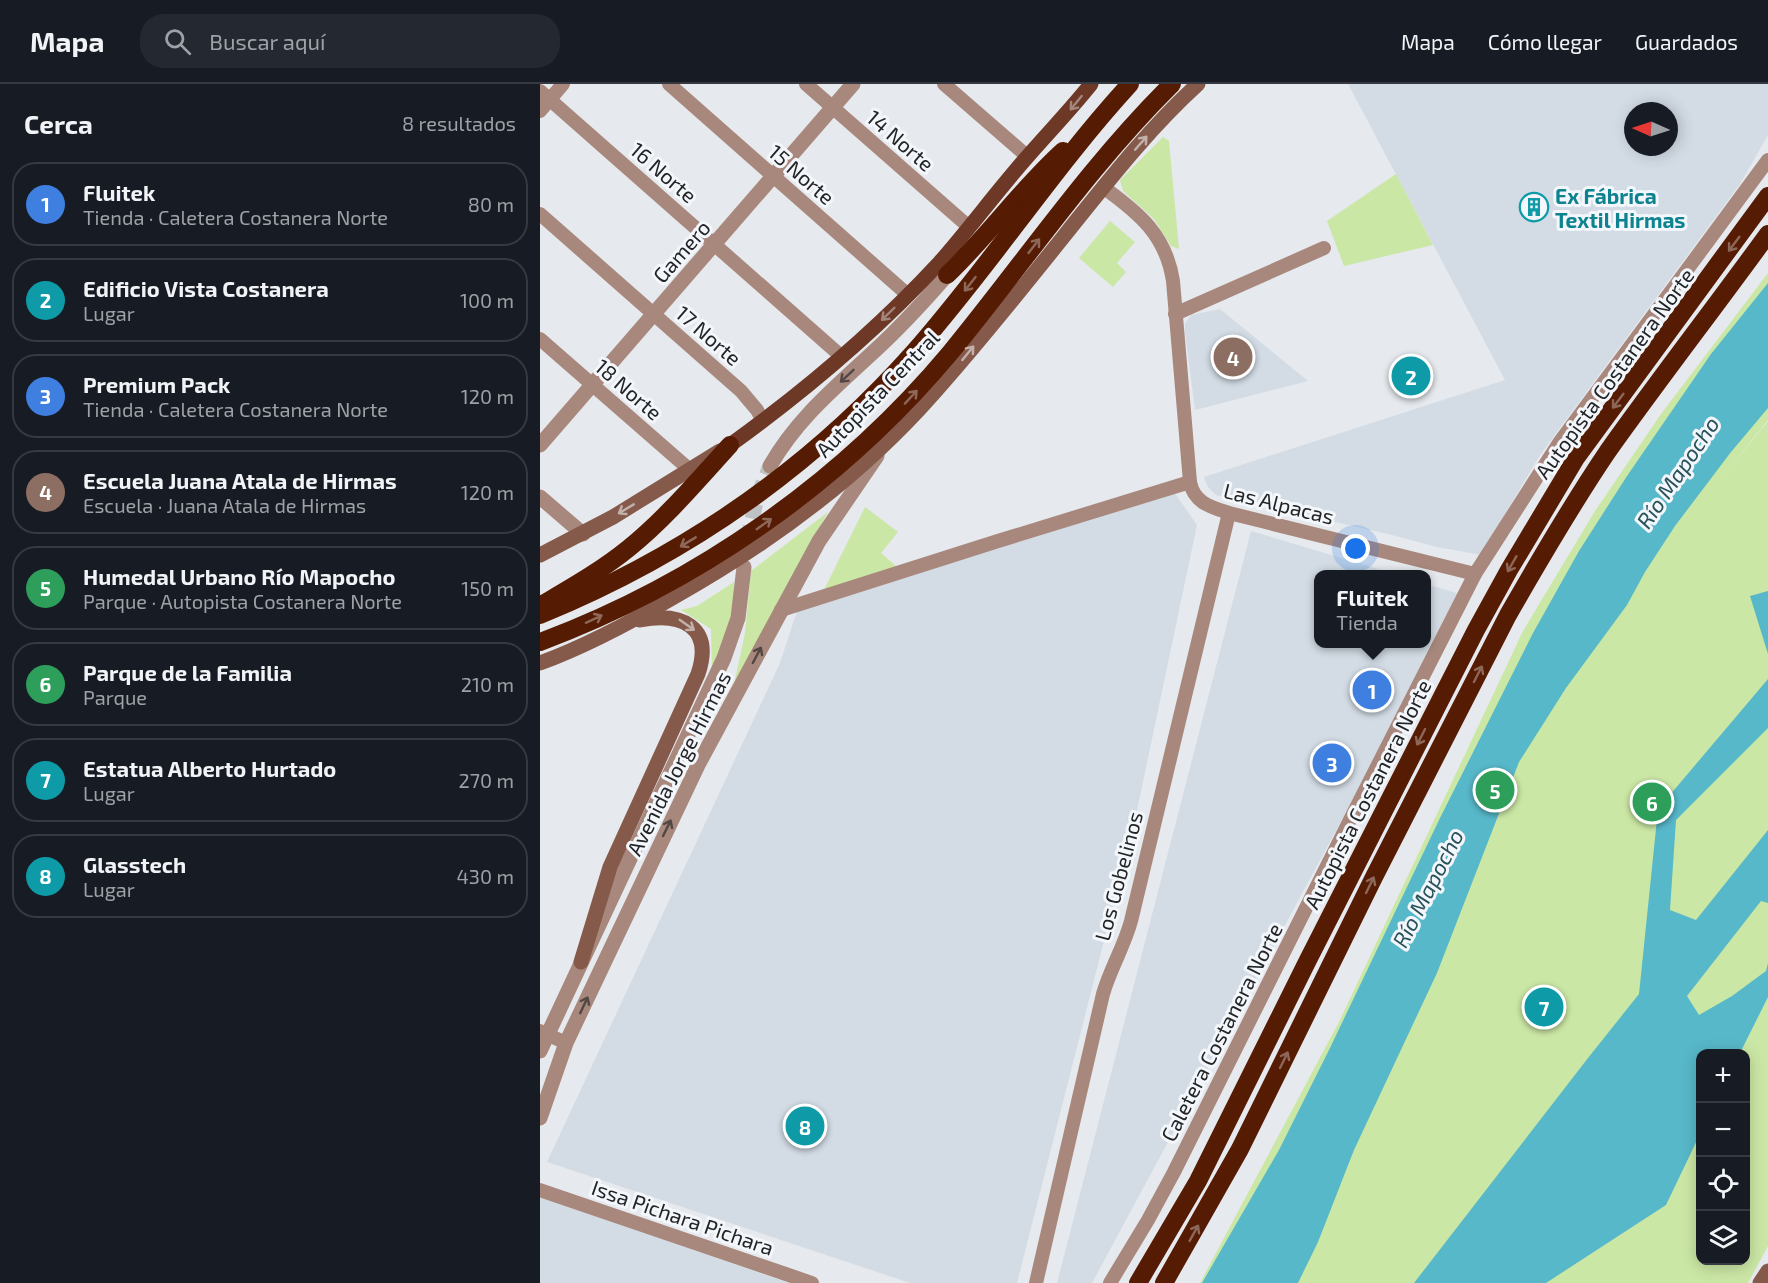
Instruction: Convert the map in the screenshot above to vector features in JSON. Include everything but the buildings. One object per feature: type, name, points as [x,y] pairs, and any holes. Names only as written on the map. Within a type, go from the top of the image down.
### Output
[{"type":"highway","name":"Autopista Central","points":[[540,615],[613,582],[697,536],[754,498],[832,434],[891,378],[930,334],[1097,123],[1131,84]]},
{"type":"highway","name":"Autopista Central","points":[[540,642],[618,608],[688,571],[752,532],[810,490],[837,467],[894,414],[936,369],[1118,141],[1172,84]]},
{"type":"highway","points":[[947,276],[1043,170],[1072,142],[1097,123]]},
{"type":"highway","name":"Autopista Costanera Norte","points":[[1138,1283],[1181,1213],[1209,1161],[1313,949],[1509,570],[1582,450],[1768,196]]},
{"type":"highway","name":"Autopista Costanera Norte","points":[[1164,1283],[1240,1149],[1374,877],[1508,615],[1538,562],[1610,450],[1768,234]]},
{"type":"highway","points":[[540,606],[599,570],[631,546],[675,504],[730,445]]},
{"type":"main road","points":[[540,555],[583,534],[730,445],[763,421],[841,356],[908,295],[1091,84]]},
{"type":"main road","points":[[540,663],[583,646],[632,622],[720,570],[780,530],[835,488],[886,444],[952,372],[1147,136],[1198,84]]},
{"type":"main road","points":[[947,276],[1034,162],[1060,121]]},
{"type":"main road","points":[[581,962],[610,867],[698,674],[702,659],[699,636],[688,623],[679,619],[665,618],[632,622]]},
{"type":"main road","points":[[1760,1283],[1768,1271]]},
{"type":"street","points":[[543,101],[563,84]]},
{"type":"street","name":"15 Norte","points":[[669,84],[908,295]]},
{"type":"street","name":"14 Norte","points":[[806,84],[969,227]]},
{"type":"street","name":"Gamero","points":[[540,445],[853,84]]},
{"type":"street","points":[[944,84],[1028,156]]},
{"type":"street","name":"16 Norte","points":[[543,101],[714,244],[841,356]]},
{"type":"street","name":"Caletera Costanera Norte","points":[[1110,1283],[1174,1172],[1475,574],[1559,443],[1768,160]]},
{"type":"street","points":[[781,610],[1190,482],[1172,271],[1160,240],[1145,220],[1103,188]]},
{"type":"street","name":"17 Norte","points":[[540,214],[741,391],[763,421]]},
{"type":"street","points":[[1175,314],[1324,248]]},
{"type":"street","points":[[770,466],[788,436],[808,413],[898,328],[947,276]]},
{"type":"street","name":"18 Norte","points":[[540,339],[690,470]]},
{"type":"street","name":"Avenida Jorge Hirmas","points":[[540,1118],[566,1043],[698,765],[825,532],[886,444]]},
{"type":"street","name":"Las Alpacas","points":[[1190,482],[1193,494],[1210,507],[1475,574]]},
{"type":"street","points":[[540,497],[583,534]]},
{"type":"street","name":"Los Gobelinos","points":[[1036,1283],[1103,994],[1131,921],[1229,513]]},
{"type":"street","name":"Avenida Jorge Hirmas","points":[[540,1051],[544,1033],[581,962],[724,658],[738,618],[744,567]]},
{"type":"street","points":[[544,1033],[566,1043]]},
{"type":"street","name":"Issa Pichara Pichara","points":[[540,1190],[812,1283]]},
{"type":"shaded area","points":[[1348,84],[1768,84],[1768,135],[1740,184],[1540,455],[1481,555],[1437,547],[1216,495],[1208,487],[1204,477],[1505,380]]},
{"type":"shaded area","points":[[1220,309],[1308,381],[1195,410],[1185,324],[1191,315]]},
{"type":"shaded area","points":[[1174,492],[1197,525],[1136,815],[1017,1283],[910,1283],[547,1162],[780,663],[798,608]]},
{"type":"shaded area","points":[[1251,531],[1382,570],[1314,570],[1314,648],[1431,648],[1431,585],[1463,595],[1092,1283],[1057,1283]]},
{"type":"shaded area","points":[[540,1197],[789,1283],[540,1283]]},
{"type":"green space","points":[[1163,137],[1169,141],[1179,249],[1171,246],[1154,219],[1123,191],[1120,180]]},
{"type":"green space","points":[[1396,174],[1433,245],[1344,266],[1327,221]]},
{"type":"green space","points":[[1110,221],[1135,242],[1117,263],[1126,272],[1113,287],[1079,258]]},
{"type":"green space","points":[[1768,273],[1768,420],[1715,486],[1768,421],[1768,1246],[1748,1283],[1200,1283],[1340,1020],[1523,631],[1595,511],[1661,414]]},
{"type":"green space","points":[[865,507],[898,532],[881,553],[897,567],[824,590]]},
{"type":"green space","points":[[828,512],[733,689],[745,633],[751,571]]},
{"type":"green space","points":[[734,582],[731,616],[712,669],[711,629],[681,610],[697,606]]},
{"type":"water","name":"Río Mapocho","points":[[1768,283],[1768,408],[1731,452],[1675,526],[1627,605],[1566,688],[1519,762],[1437,973],[1354,1150],[1318,1242],[1298,1283],[1202,1283],[1279,1150],[1440,818],[1533,633],[1579,551],[1627,476],[1711,354]]},
{"type":"water","points":[[1768,591],[1768,654],[1750,596]]},
{"type":"water","points":[[1768,679],[1768,728],[1676,820],[1670,910],[1696,920],[1768,830],[1768,903],[1761,901],[1687,996],[1699,1015],[1732,996],[1766,971],[1768,963],[1768,997],[1742,1049],[1696,1049],[1696,1142],[1666,1205],[1546,1283],[1414,1283],[1639,994],[1658,809]]},
{"type":"tunnel","points":[[747,541],[757,498],[770,466]]},
{"type":"place","name":"Ex Fábrica Textil Hirmas","points":[[1534,207]]},
{"type":"place","name":"Escuela Juana Atala de Hirmas","points":[[1233,357]]},
{"type":"place","name":"Edificio Vista Costanera","points":[[1411,376]]},
{"type":"place","name":"Fluitek","points":[[1372,690]]},
{"type":"place","name":"Premium Pack","points":[[1332,763]]},
{"type":"place","name":"Humedal Urbano Río Mapocho","points":[[1495,790]]},
{"type":"place","name":"Parque de la Familia","points":[[1652,802]]},
{"type":"place","name":"Estatua Alberto Hurtado","points":[[1544,1007]]},
{"type":"place","name":"Glasstech","points":[[805,1126]]}]
